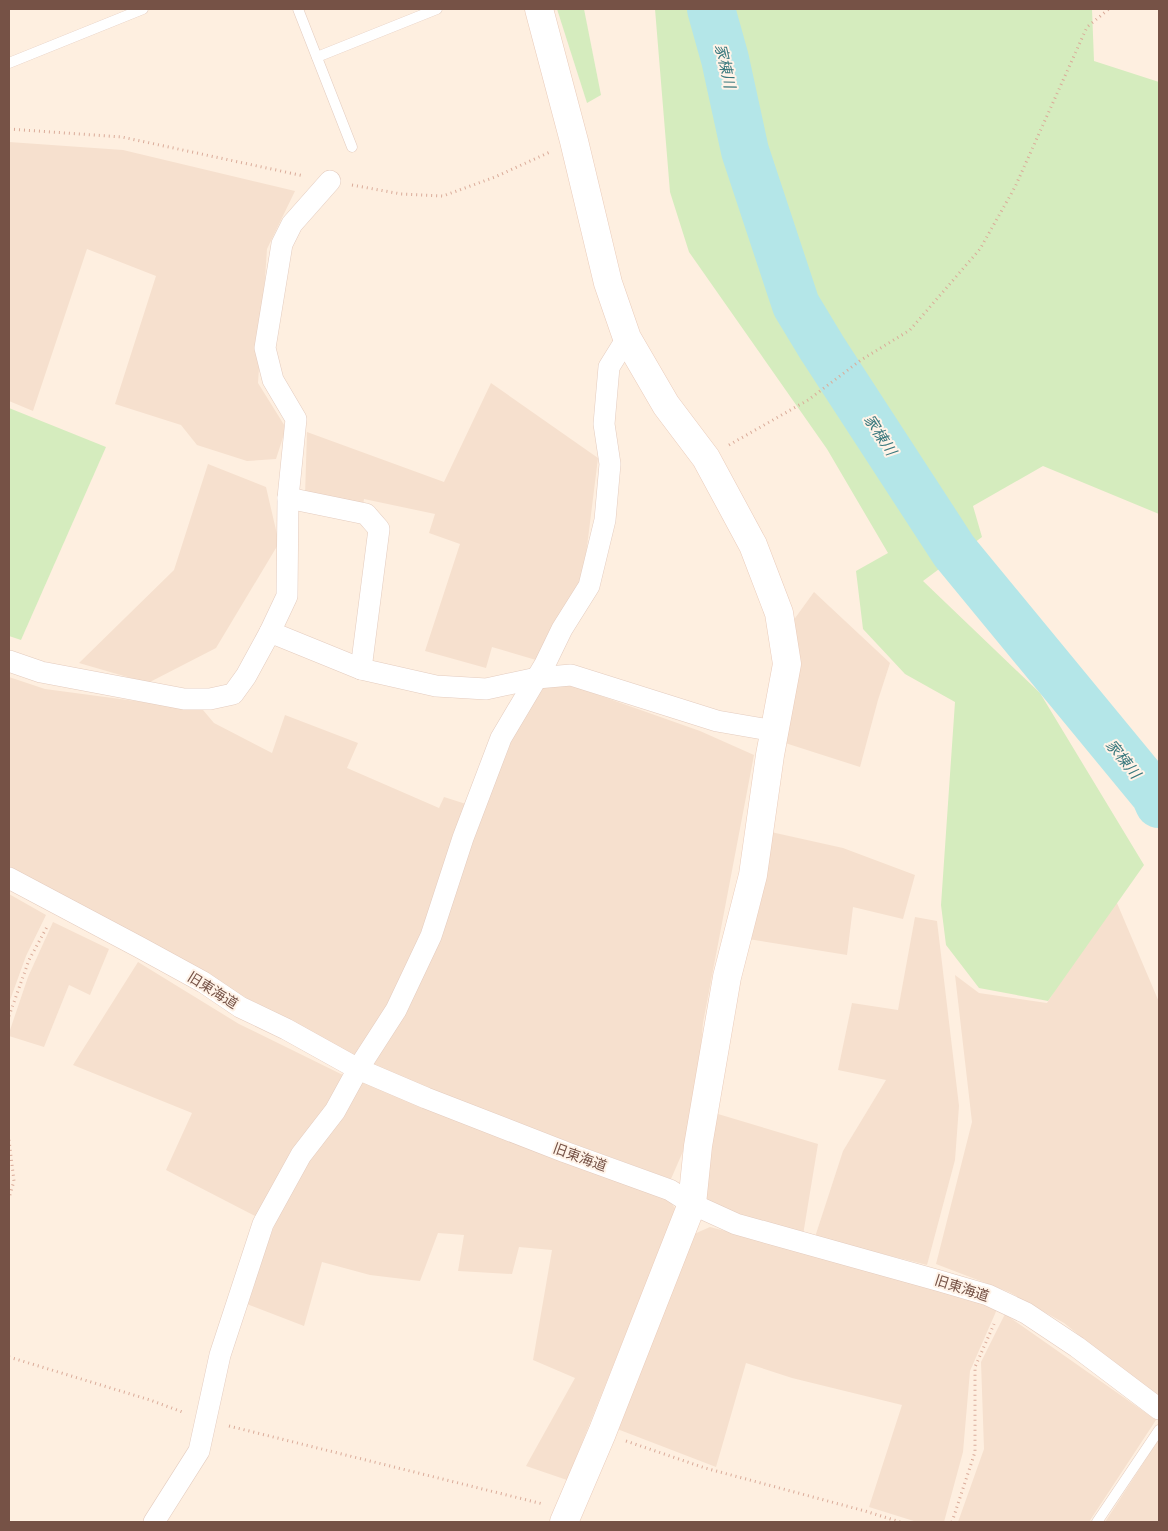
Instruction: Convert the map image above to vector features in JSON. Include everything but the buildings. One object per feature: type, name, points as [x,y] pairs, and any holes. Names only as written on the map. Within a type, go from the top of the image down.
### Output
[{"type":"street","points":[[540,9],[608,283],[627,338],[666,405],[706,458],[753,545],[779,613],[787,664],[753,875],[727,978],[722,1006],[698,1146],[692,1204],[602,1433],[567,1514]]},
{"type":"street","points":[[9,661],[40,672],[184,699],[210,698],[233,694],[246,676],[287,596],[288,498],[296,419],[273,380],[265,348],[282,244],[292,224],[330,181]]},
{"type":"street","points":[[154,1522],[199,1451],[220,1355],[264,1224],[301,1155],[335,1111],[358,1069],[396,1010],[431,936],[463,838],[501,738],[545,664],[562,628],[589,586],[605,520],[610,464],[604,424],[609,367],[627,338]]},
{"type":"street","points":[[288,498],[366,514],[379,529],[361,669]]},
{"type":"street","points":[[270,632],[361,669],[436,686],[486,690],[537,678],[571,675],[717,721],[775,731]]},
{"type":"street","name":"旧東海道","points":[[9,878],[203,982],[240,1006],[358,1069],[546,1145],[670,1190],[692,1204],[736,1224],[940,1280],[1003,1302],[1026,1313],[1070,1342],[1159,1409]]},
{"type":"lane","points":[[9,63],[143,9]]},
{"type":"lane","points":[[298,9],[352,147]]},
{"type":"lane","points":[[317,57],[437,9]]},
{"type":"lane","points":[[1097,1522],[1159,1430]]},
{"type":"path","points":[[706,458],[808,400],[861,360],[910,330],[980,249],[1015,187],[1087,27],[1109,9]]},
{"type":"path","points":[[9,129],[122,137],[330,181],[401,194],[443,196],[495,177],[574,141]]},
{"type":"path","points":[[9,1016],[30,960],[59,904]]},
{"type":"path","points":[[9,1140],[14,1181],[9,1198]]},
{"type":"path","points":[[952,1522],[975,1452],[975,1367],[1003,1302]]},
{"type":"path","points":[[9,1357],[150,1400],[206,1420],[547,1505],[567,1514]]},
{"type":"path","points":[[602,1433],[706,1468],[900,1522]]},
{"type":"shaded area","points":[[9,142],[123,150],[295,191],[267,249],[258,383],[286,428],[276,459],[247,461],[197,445],[181,425],[115,404],[156,276],[87,249],[33,411],[9,401]]},
{"type":"shaded area","points":[[491,383],[598,458],[583,579],[536,660],[492,647],[486,668],[425,651],[460,544],[429,533],[435,514],[364,499],[363,505],[305,496],[307,432],[444,482]]},
{"type":"shaded area","points":[[208,464],[266,487],[279,543],[216,648],[148,683],[79,663],[174,570]]},
{"type":"shaded area","points":[[814,592],[890,663],[860,767],[782,742],[793,621]]},
{"type":"shaded area","points":[[9,677],[45,689],[203,710],[214,723],[272,753],[285,715],[358,743],[347,768],[439,808],[444,797],[469,805],[426,935],[390,1002],[356,1057],[9,870]]},
{"type":"shaded area","points":[[553,679],[700,731],[754,755],[703,1023],[696,1104],[684,1149],[671,1179],[369,1069],[489,782],[538,684]]},
{"type":"shaded area","points":[[771,832],[843,848],[915,875],[903,919],[853,907],[847,955],[742,938]]},
{"type":"shaded area","points":[[9,894],[46,915],[26,956],[9,1003]]},
{"type":"shaded area","points":[[1114,896],[1159,1002],[1159,1400],[1064,1323],[1009,1292],[936,1264],[972,1122],[955,975],[979,993],[1047,1003]]},
{"type":"shaded area","points":[[915,917],[937,921],[959,1106],[955,1160],[927,1265],[815,1237],[843,1151],[886,1080],[838,1070],[852,1003],[898,1010]]},
{"type":"shaded area","points":[[53,922],[109,949],[90,995],[69,985],[44,1047],[9,1036],[9,1033],[28,977]]},
{"type":"shaded area","points":[[138,962],[239,1024],[347,1077],[257,1217],[166,1170],[192,1113],[73,1065]]},
{"type":"shaded area","points":[[356,1078],[665,1196],[676,1209],[567,1480],[526,1466],[575,1378],[533,1360],[552,1250],[519,1247],[512,1274],[458,1271],[464,1235],[438,1233],[420,1281],[370,1275],[322,1262],[304,1326],[244,1303],[281,1209]]},
{"type":"shaded area","points":[[718,1114],[818,1144],[803,1235],[763,1225],[701,1197]]},
{"type":"shaded area","points":[[710,1227],[891,1274],[998,1307],[970,1371],[963,1452],[944,1522],[917,1522],[869,1507],[902,1405],[792,1378],[746,1363],[716,1467],[612,1427],[685,1238]]},
{"type":"shaded area","points":[[1005,1314],[1156,1420],[1089,1522],[958,1522],[984,1449],[981,1362]]},
{"type":"shaded area","points":[[1159,1439],[1159,1522],[1105,1522]]},
{"type":"green space","points":[[557,9],[584,9],[601,95],[587,103]]},
{"type":"green space","points":[[655,9],[1092,9],[1094,61],[1159,82],[1159,514],[1043,466],[973,506],[982,537],[923,581],[1040,693],[1144,865],[1048,1001],[979,988],[946,945],[941,905],[955,702],[905,674],[863,629],[856,571],[888,553],[827,449],[689,252],[670,192]]},
{"type":"green space","points":[[9,408],[106,447],[21,640],[9,636]]},
{"type":"waterway","name":"家棟川","points":[[711,9],[725,59],[745,151],[796,305],[954,551],[1155,795],[1159,804]]}]
